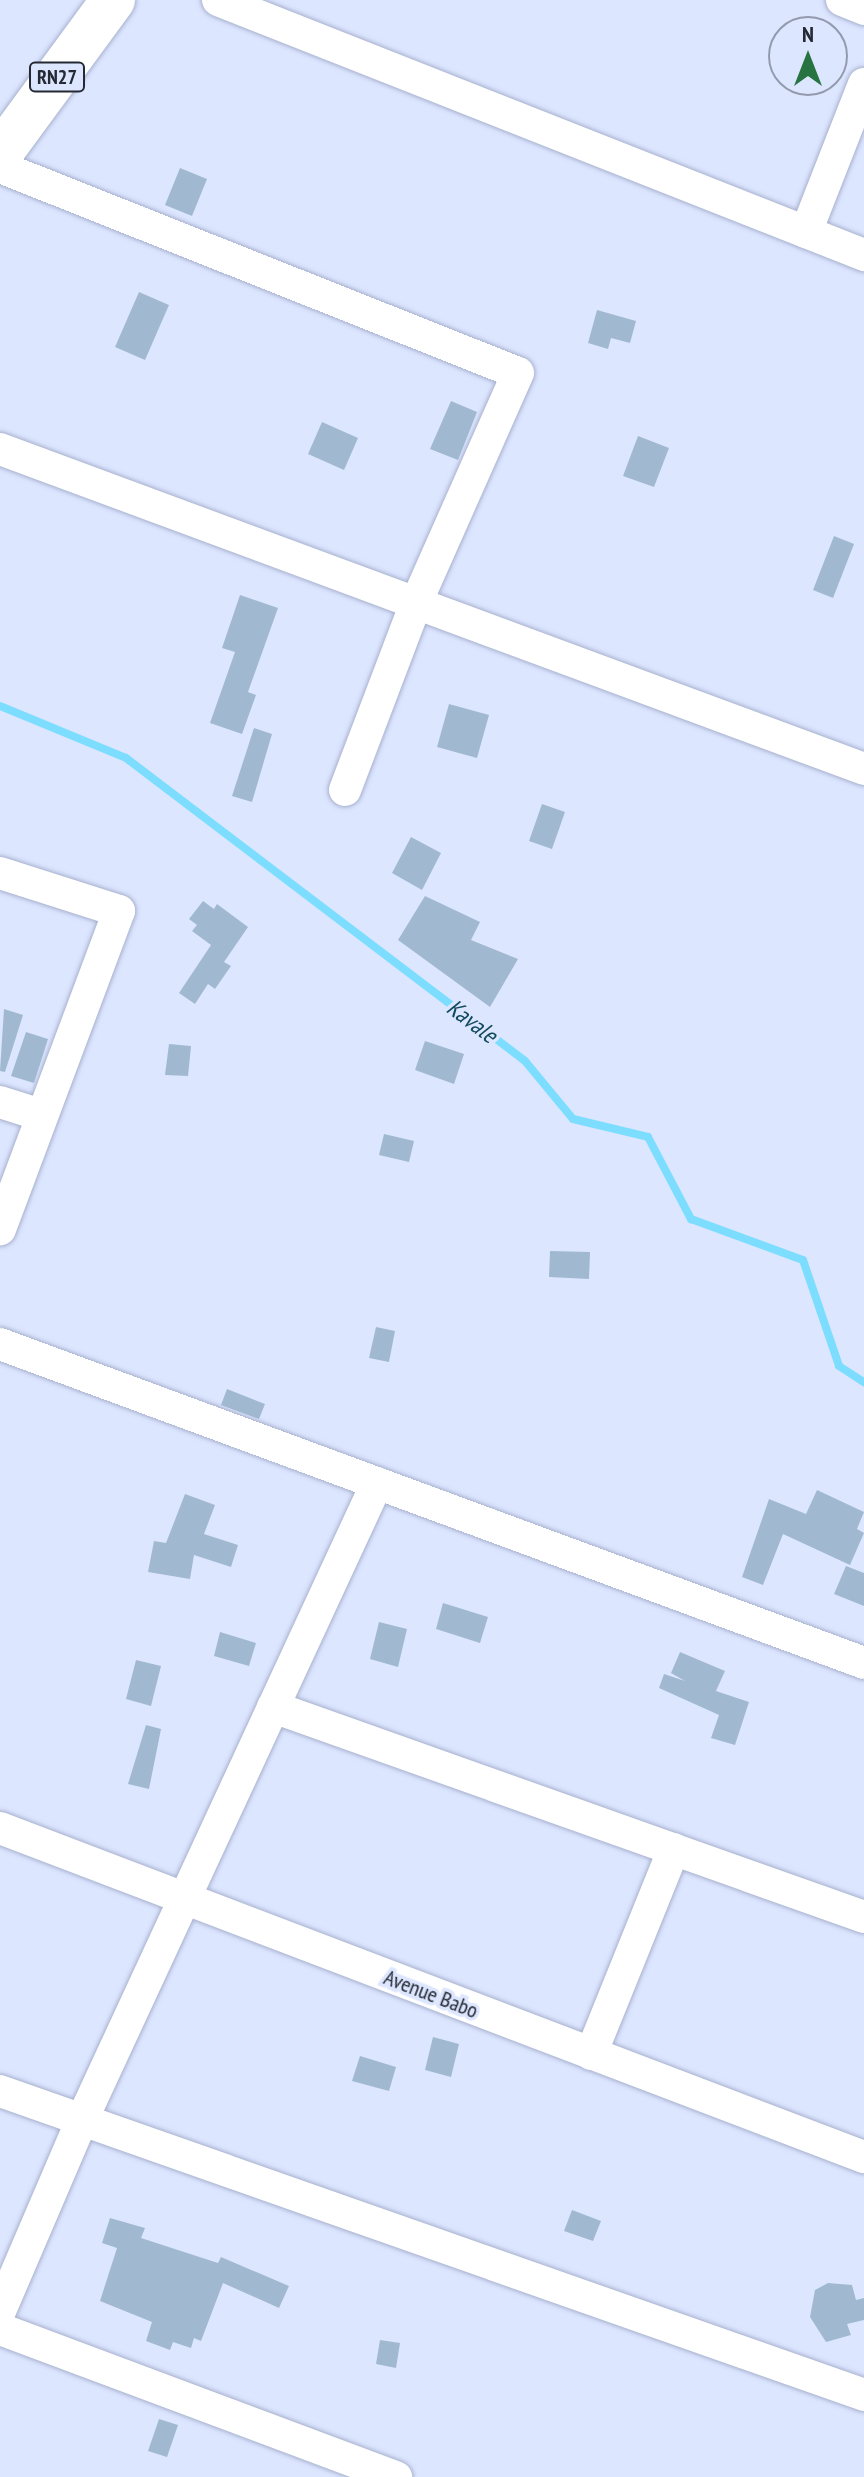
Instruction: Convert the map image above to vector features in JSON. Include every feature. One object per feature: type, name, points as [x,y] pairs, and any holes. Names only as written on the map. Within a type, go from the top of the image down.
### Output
[{"type":"main road","name":"RN27","points":[[0,154],[113,0]]},
{"type":"street","points":[[218,0],[864,255]]},
{"type":"street","points":[[842,0],[864,9]]},
{"type":"street","points":[[806,232],[864,84]]},
{"type":"street","points":[[0,167],[518,373],[416,603],[345,790]]},
{"type":"street","points":[[0,449],[864,769]]},
{"type":"street","points":[[0,873],[119,911],[0,1229]]},
{"type":"street","points":[[0,1102],[41,1115]]},
{"type":"street","points":[[0,1344],[864,1663]]},
{"type":"street","points":[[0,2311],[82,2120],[377,1483]]},
{"type":"street","points":[[273,1707],[864,1917]]},
{"type":"street","name":"Avenue Babo","points":[[0,1828],[183,1901],[864,2157]]},
{"type":"street","points":[[591,2054],[674,1849]]},
{"type":"street","points":[[0,2091],[864,2395]]},
{"type":"street","points":[[0,2329],[396,2477]]},
{"type":"building","points":[[180,168],[207,179],[192,216],[165,205]]},
{"type":"building","points":[[139,292],[169,305],[145,360],[115,347]]},
{"type":"building","points":[[597,310],[636,321],[630,343],[611,338],[608,349],[588,343]]},
{"type":"building","points":[[451,401],[477,412],[458,460],[430,449]]},
{"type":"building","points":[[322,422],[358,438],[344,470],[308,454]]},
{"type":"building","points":[[638,436],[669,448],[654,487],[623,476]]},
{"type":"building","points":[[834,536],[854,544],[833,598],[813,590]]},
{"type":"building","points":[[240,595],[278,608],[248,692],[256,695],[242,734],[210,723],[235,652],[222,648]]},
{"type":"building","points":[[449,704],[489,715],[477,758],[437,747]]},
{"type":"building","points":[[254,728],[272,734],[252,802],[232,796]]},
{"type":"building","points":[[542,804],[565,812],[552,849],[529,841]]},
{"type":"building","points":[[411,837],[441,853],[422,890],[392,873]]},
{"type":"building","points":[[425,896],[480,922],[471,940],[518,959],[490,1007],[398,940]]},
{"type":"building","points":[[203,901],[214,909],[217,904],[248,927],[224,962],[231,966],[215,989],[208,984],[195,1004],[179,993],[211,945],[192,931],[197,925],[189,919]]},
{"type":"building","points":[[4,1009],[23,1015],[5,1072],[0,1071]]},
{"type":"building","points":[[26,1032],[48,1039],[34,1083],[11,1076]]},
{"type":"building","points":[[425,1041],[464,1054],[454,1084],[415,1070]]},
{"type":"building","points":[[169,1044],[191,1046],[188,1076],[165,1075]]},
{"type":"building","points":[[384,1134],[414,1141],[409,1162],[379,1155]]},
{"type":"building","points":[[550,1251],[590,1252],[589,1279],[549,1277]]},
{"type":"building","points":[[376,1327],[395,1331],[389,1362],[369,1358]]},
{"type":"building","points":[[227,1389],[265,1404],[259,1419],[221,1405]]},
{"type":"building","points":[[817,1490],[864,1512],[857,1529],[864,1533],[850,1565],[783,1534],[763,1585],[742,1577],[769,1499],[806,1514]]},
{"type":"building","points":[[185,1494],[215,1505],[204,1534],[238,1545],[231,1567],[194,1555],[190,1579],[148,1572],[154,1541],[166,1543]]},
{"type":"building","points":[[846,1566],[864,1573],[864,1606],[834,1594]]},
{"type":"building","points":[[443,1603],[488,1617],[480,1643],[436,1629]]},
{"type":"building","points":[[379,1622],[407,1629],[398,1667],[370,1659]]},
{"type":"building","points":[[220,1632],[256,1643],[249,1666],[214,1656]]},
{"type":"building","points":[[680,1652],[725,1671],[716,1691],[749,1702],[735,1745],[711,1738],[719,1715],[659,1688],[664,1674],[685,1681],[671,1673]]},
{"type":"building","points":[[136,1660],[161,1666],[151,1706],[126,1699]]},
{"type":"building","points":[[146,1725],[161,1729],[149,1789],[128,1784]]},
{"type":"building","points":[[433,2037],[459,2044],[451,2077],[425,2070]]},
{"type":"building","points":[[360,2056],[396,2067],[389,2091],[352,2081]]},
{"type":"building","points":[[572,2210],[601,2221],[593,2241],[564,2231]]},
{"type":"building","points":[[110,2218],[145,2228],[141,2238],[218,2263],[221,2257],[289,2286],[279,2308],[223,2283],[201,2341],[194,2338],[191,2348],[173,2342],[170,2350],[146,2341],[152,2322],[100,2301],[117,2248],[102,2243]]},
{"type":"building","points":[[828,2283],[852,2285],[856,2300],[864,2298],[864,2320],[847,2324],[851,2335],[826,2342],[810,2317],[815,2290]]},
{"type":"building","points":[[380,2340],[400,2343],[396,2368],[376,2364]]},
{"type":"building","points":[[159,2419],[178,2425],[167,2457],[148,2451]]},
{"type":"waterway","name":"Kavale","points":[[0,706],[126,758],[525,1061],[573,1119],[648,1137],[691,1219],[803,1260],[839,1366],[864,1382]]}]
